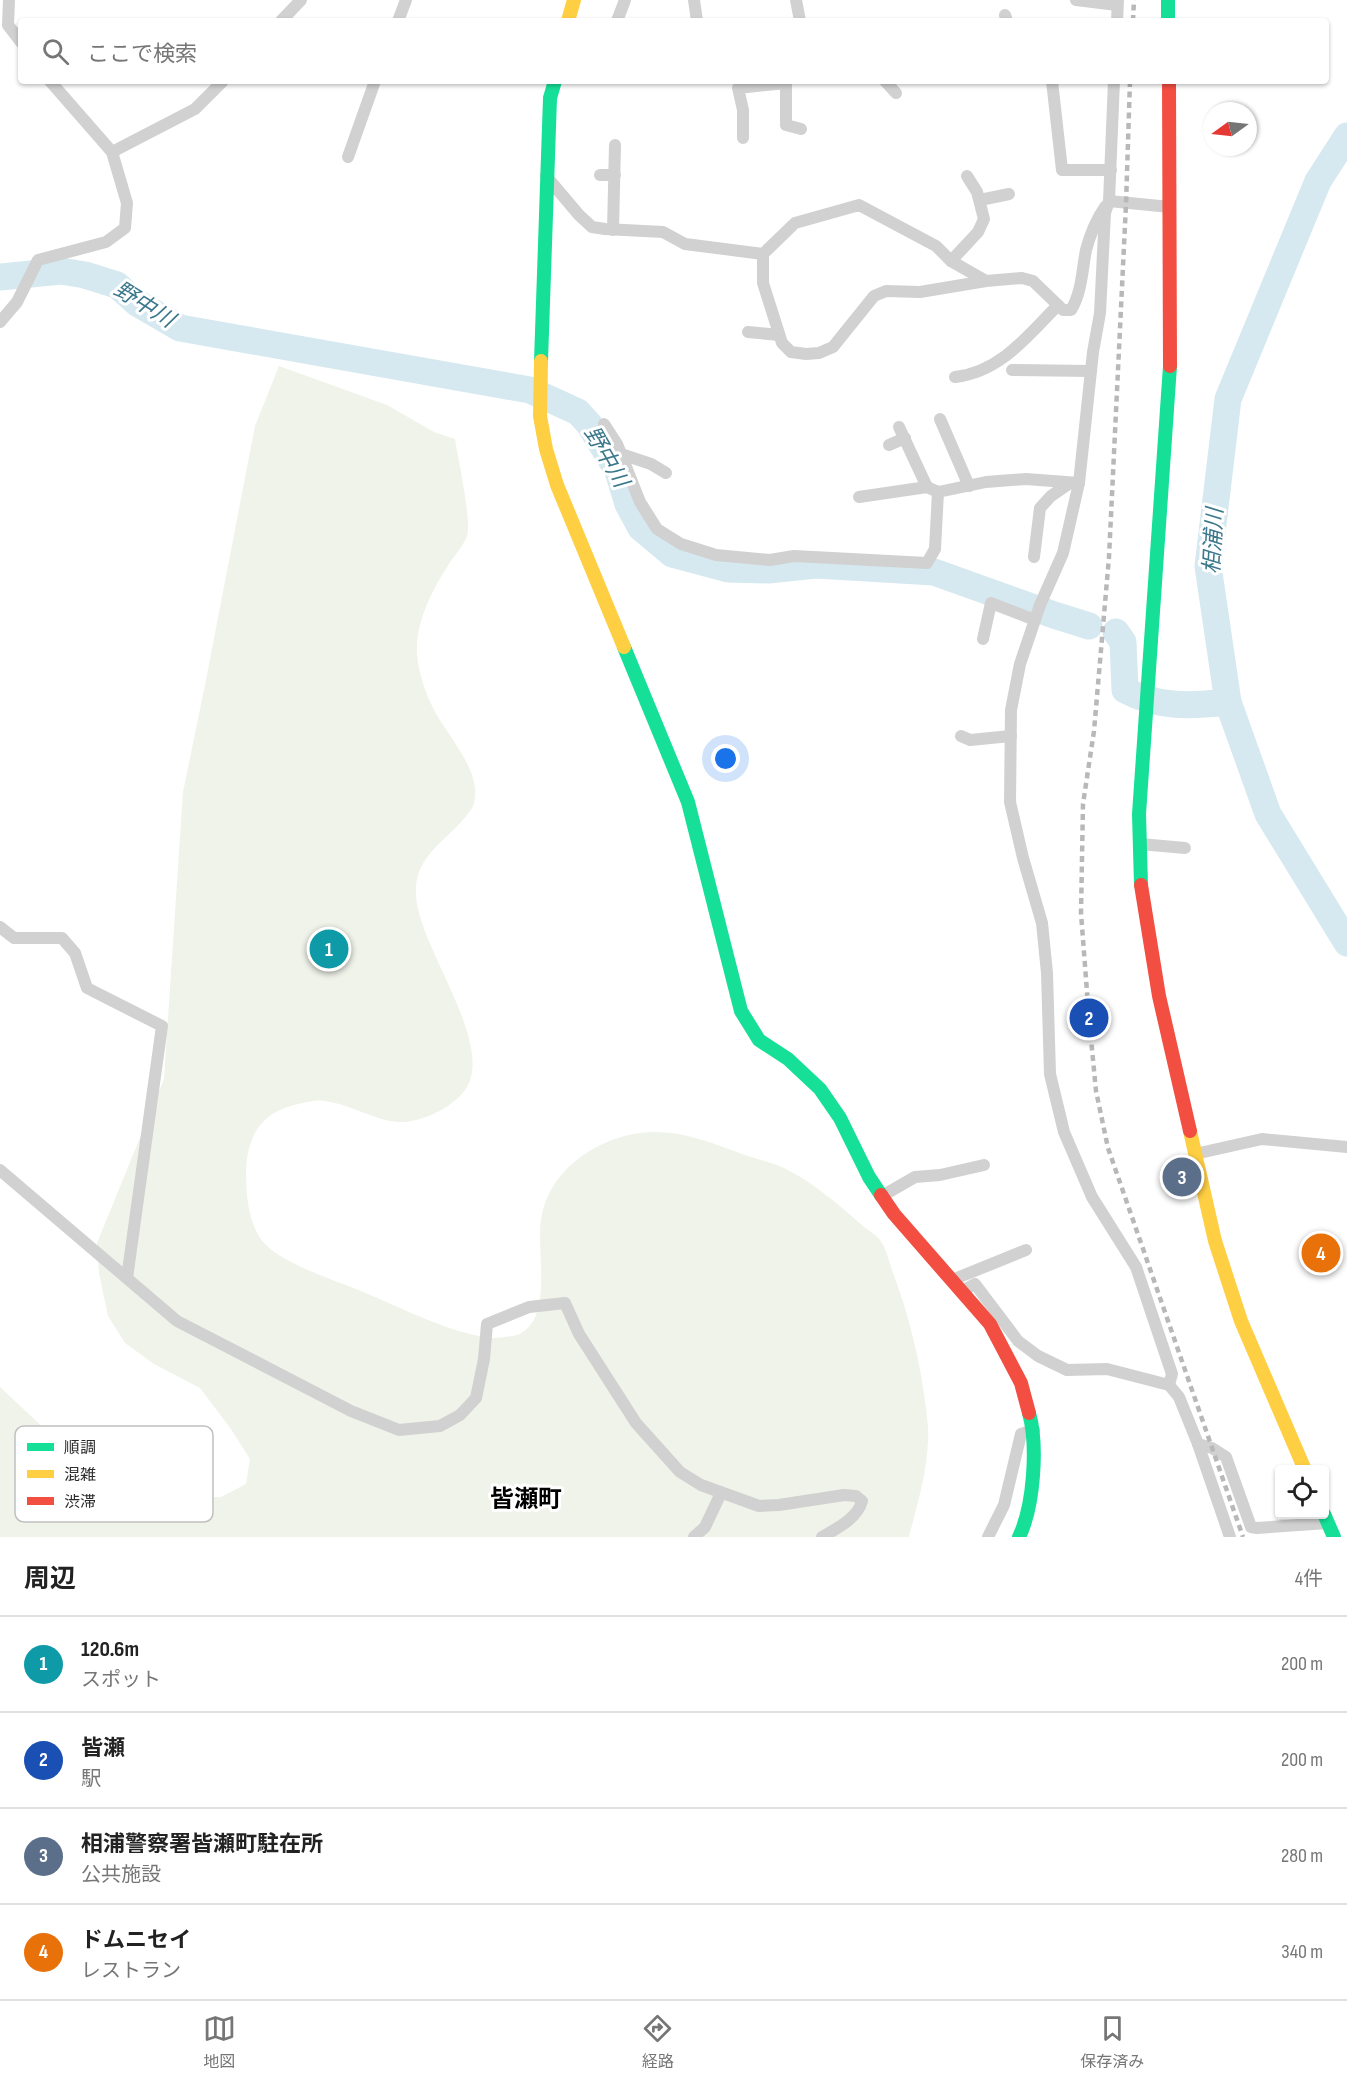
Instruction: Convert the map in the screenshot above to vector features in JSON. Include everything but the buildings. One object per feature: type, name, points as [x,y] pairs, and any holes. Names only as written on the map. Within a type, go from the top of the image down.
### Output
[{"type":"street","points":[[9,0],[8,25],[18,38]]},
{"type":"street","points":[[284,18],[301,0]]},
{"type":"street","points":[[399,18],[406,0]]},
{"type":"street","points":[[568,18],[574,0]]},
{"type":"street","points":[[618,18],[625,0]]},
{"type":"street","points":[[694,0],[697,18]]},
{"type":"street","points":[[796,0],[799,18]]},
{"type":"street","points":[[1076,0],[1118,3],[1117,18]]},
{"type":"street","points":[[1168,0],[1168,18]]},
{"type":"street","points":[[0,322],[17,302],[38,260],[106,242],[125,228],[127,203],[111,152],[53,84]]},
{"type":"street","points":[[111,152],[195,109],[220,84]]},
{"type":"street","points":[[348,157],[374,84]]},
{"type":"street","points":[[554,84],[550,98],[546,176],[540,416],[546,449],[557,485],[688,802],[741,1011],[759,1040],[788,1059],[820,1089],[840,1118],[869,1177],[894,1214],[990,1324],[1021,1383],[1034,1430],[1034,1481],[1019,1537]]},
{"type":"street","points":[[743,138],[743,110],[738,88],[770,84]]},
{"type":"street","points":[[786,84],[786,125],[801,129]]},
{"type":"street","points":[[888,84],[896,93]]},
{"type":"street","points":[[1052,84],[1062,170],[1111,170]]},
{"type":"street","points":[[1114,84],[1111,170],[1109,201],[1105,213],[1100,313],[1063,553],[1035,620],[1020,664],[1011,710],[1010,802],[1042,923],[1047,973],[1050,1074],[1064,1132],[1092,1197],[1136,1267],[1172,1374],[1169,1385]]},
{"type":"street","points":[[1168,84],[1170,364],[1139,814],[1140,882],[1159,996],[1215,1241],[1241,1321],[1303,1465]]},
{"type":"street","points":[[614,230],[615,145]]},
{"type":"street","points":[[546,176],[592,227],[663,232],[686,244],[763,254]]},
{"type":"street","points":[[600,176],[615,176]]},
{"type":"street","points":[[951,261],[978,232],[984,219],[977,192],[967,176]]},
{"type":"street","points":[[980,200],[1009,194]]},
{"type":"street","points":[[1109,201],[1170,207]]},
{"type":"street","points":[[986,281],[951,261],[936,246],[859,205],[795,223],[763,254],[763,283],[782,343],[791,352],[819,353],[833,347],[874,296],[886,291],[920,292],[986,281],[1022,278],[1033,281],[1063,310],[1071,310],[1077,301],[1086,249],[1096,220],[1109,201]]},
{"type":"street","points":[[955,377],[969,375],[994,364],[1018,346],[1058,305]]},
{"type":"street","points":[[748,332],[779,335]]},
{"type":"street","points":[[1012,370],[1090,371]]},
{"type":"street","points":[[940,419],[969,486]]},
{"type":"street","points":[[604,424],[617,444],[640,502],[657,529],[681,544],[716,555],[770,560],[794,556],[927,563],[935,549],[933,490],[902,433],[890,445]]},
{"type":"street","points":[[621,454],[651,464],[666,473]]},
{"type":"street","points":[[859,497],[1026,479],[1075,483]]},
{"type":"street","points":[[1034,556],[1040,508],[1051,496],[1075,483]]},
{"type":"street","points":[[983,639],[991,603],[1035,620]]},
{"type":"street","points":[[961,736],[970,740],[1011,736]]},
{"type":"street","points":[[1140,844],[1185,848]]},
{"type":"street","points":[[0,927],[14,938],[62,938],[75,953],[87,988],[162,1026],[127,1278]]},
{"type":"street","points":[[1195,1154],[1262,1139],[1347,1147]]},
{"type":"street","points":[[882,1196],[915,1177],[940,1175],[984,1165]]},
{"type":"street","points":[[0,1170],[177,1321],[351,1411],[399,1430],[440,1426],[460,1415],[476,1398],[484,1359],[487,1324],[529,1306],[564,1303],[579,1334],[636,1423],[680,1472],[701,1485],[759,1506],[844,1495],[856,1496],[862,1501],[860,1509],[838,1528],[822,1537]]},
{"type":"street","points":[[952,1280],[1026,1250]]},
{"type":"street","points":[[962,1291],[975,1284],[1018,1341],[1038,1356],[1067,1370],[1107,1369],[1169,1385],[1179,1397],[1198,1444],[1230,1537]]},
{"type":"street","points":[[988,1537],[1004,1505],[1021,1434],[1034,1430]]},
{"type":"street","points":[[1198,1444],[1226,1457],[1251,1527],[1326,1519],[1334,1537]]},
{"type":"street","points":[[694,1537],[705,1527],[721,1493]]},
{"type":"shaded area","points":[[279,366],[387,405],[434,432],[455,439],[466,504],[467,536],[426,607],[419,631],[417,655],[427,696],[469,768],[474,781],[475,793],[473,806],[467,815],[433,850],[420,869],[416,894],[420,915],[464,1021],[471,1047],[472,1071],[465,1090],[452,1103],[435,1113],[407,1122],[389,1121],[343,1105],[319,1101],[290,1106],[269,1117],[255,1133],[247,1156],[249,1209],[259,1236],[273,1251],[296,1265],[428,1320],[480,1336],[506,1337],[517,1335],[529,1327],[536,1315],[541,1282],[540,1228],[545,1202],[557,1180],[565,1171],[594,1148],[623,1136],[658,1132],[691,1137],[784,1168],[835,1202],[878,1238],[886,1251],[909,1321],[924,1390],[928,1429],[924,1477],[909,1537],[0,1537],[0,1387],[42,1426],[15,1426],[15,1522],[213,1522],[213,1497],[221,1497],[246,1484],[250,1459],[200,1388],[154,1364],[125,1343],[108,1316],[99,1273],[97,1243],[164,1079],[183,792],[255,426]]},
{"type":"waterway","name":"相浦川","points":[[1347,136],[1318,181],[1228,399],[1208,566],[1228,702],[1268,814],[1347,943]]},
{"type":"waterway","name":"野中川","points":[[0,277],[61,271],[85,275],[117,285],[137,303],[180,328],[530,390],[578,412],[589,424],[618,471],[628,504],[641,528],[672,554],[728,569],[768,570],[816,565],[934,572],[1089,626]]},
{"type":"waterway","name":"野中川","points":[[1116,632],[1123,642],[1125,690],[1163,703],[1188,705],[1228,702]]},
{"type":"railway","points":[[1133,18],[1134,0]]},
{"type":"railway","points":[[1130,84],[1109,557],[1094,731],[1083,804],[1081,913],[1089,1018],[1096,1091],[1108,1148],[1243,1537]]},
{"type":"traffic: fast","points":[[1168,0],[1168,18]]},
{"type":"traffic: fast","points":[[541,361],[550,98],[554,84]]},
{"type":"traffic: fast","points":[[1141,885],[1139,814],[1170,366]]},
{"type":"traffic: fast","points":[[624,647],[688,802],[741,1011],[759,1040],[788,1059],[820,1089],[840,1118],[869,1177],[881,1195]]},
{"type":"traffic: fast","points":[[1019,1537],[1028,1509],[1033,1475],[1032,1426],[1029,1413]]},
{"type":"traffic: fast","points":[[1326,1519],[1334,1537]]},
{"type":"traffic: slow","points":[[569,18],[574,0]]},
{"type":"traffic: slow","points":[[541,361],[540,416],[546,449],[557,485],[624,647]]},
{"type":"traffic: slow","points":[[1190,1131],[1215,1241],[1241,1321],[1303,1465]]},
{"type":"traffic: jam","points":[[1169,84],[1170,366]]},
{"type":"traffic: jam","points":[[1141,885],[1159,996],[1190,1131]]},
{"type":"traffic: jam","points":[[881,1195],[894,1214],[990,1324],[1021,1383],[1029,1413]]},
{"type":"place","name":"120.6m","points":[[329,949]]},
{"type":"place","name":"皆瀬","points":[[1089,1018]]},
{"type":"place","name":"相浦警察署皆瀬町駐在所","points":[[1182,1177]]},
{"type":"place","name":"ドムニセイ","points":[[1321,1253]]},
{"type":"district","name":"皆瀬町","points":[[526,1499]]}]
